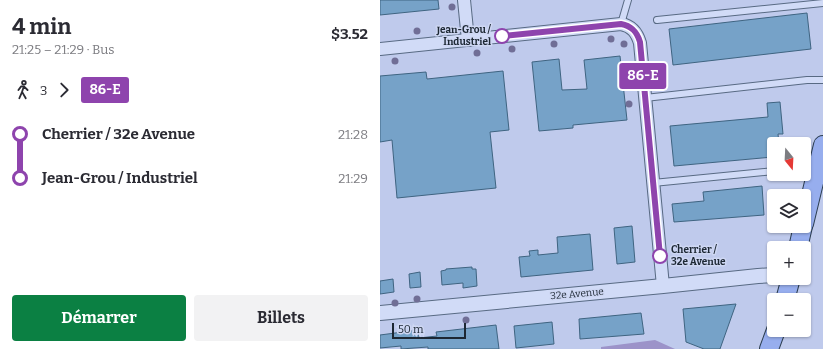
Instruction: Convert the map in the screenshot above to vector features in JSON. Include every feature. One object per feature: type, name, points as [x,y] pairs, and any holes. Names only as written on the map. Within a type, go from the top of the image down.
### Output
[{"type":"main road","points":[[811,168],[823,145]]},
{"type":"main road","points":[[770,349],[774,337]]},
{"type":"street","points":[[464,0],[468,40]]},
{"type":"street","points":[[380,49],[626,26],[638,37],[640,42],[662,286]]},
{"type":"street","name":"32e Avenue","points":[[380,313],[767,276]]},
{"type":"lane","points":[[626,26],[628,0]]},
{"type":"lane","points":[[657,20],[823,4]]},
{"type":"lane","points":[[645,98],[807,80],[823,80]]},
{"type":"lane","points":[[653,182],[767,172]]},
{"type":"shaded area","points":[[655,340],[675,349],[601,349],[601,347]]},
{"type":"building","points":[[380,0],[438,0],[439,9],[380,15]]},
{"type":"building","points":[[807,13],[811,49],[673,65],[669,29]]},
{"type":"building","points":[[620,56],[627,120],[573,125],[573,128],[539,131],[532,62],[559,59],[562,90],[587,89],[584,60]]},
{"type":"building","points":[[503,71],[509,130],[490,132],[496,188],[397,198],[392,140],[380,142],[380,76],[426,72],[427,79]]},
{"type":"building","points":[[780,102],[783,134],[778,134],[778,137],[767,137],[767,158],[674,166],[670,126],[768,117],[767,103]]},
{"type":"building","points":[[762,186],[764,215],[674,222],[672,204],[704,201],[703,192]]},
{"type":"building","points":[[632,226],[635,262],[617,264],[614,228]]},
{"type":"building","points":[[590,234],[593,270],[521,277],[519,257],[530,256],[529,251],[538,250],[538,255],[558,253],[557,237]]},
{"type":"building","points":[[472,267],[472,269],[476,269],[477,286],[463,288],[463,283],[442,285],[441,271],[446,269]]},
{"type":"building","points":[[420,272],[421,287],[410,288],[409,274]]},
{"type":"building","points":[[393,279],[394,292],[380,294],[380,281]]},
{"type":"building","points":[[736,304],[720,349],[704,349],[686,342],[683,309]]},
{"type":"building","points":[[641,313],[644,334],[580,339],[579,319]]},
{"type":"building","points":[[552,322],[554,344],[516,348],[514,326]]},
{"type":"building","points":[[496,325],[499,349],[428,349],[428,347],[401,349],[401,346],[380,348],[380,335],[418,330],[419,338],[437,336],[436,332]]},
{"type":"bus line","name":"86-E","points":[[502,36],[621,24],[627,25],[635,32],[640,42],[660,256]]},
{"type":"place","name":"Jean-Grou / Industriel","points":[[502,36]]},
{"type":"place","name":"Cherrier / 32e Avenue","points":[[660,256]]}]
